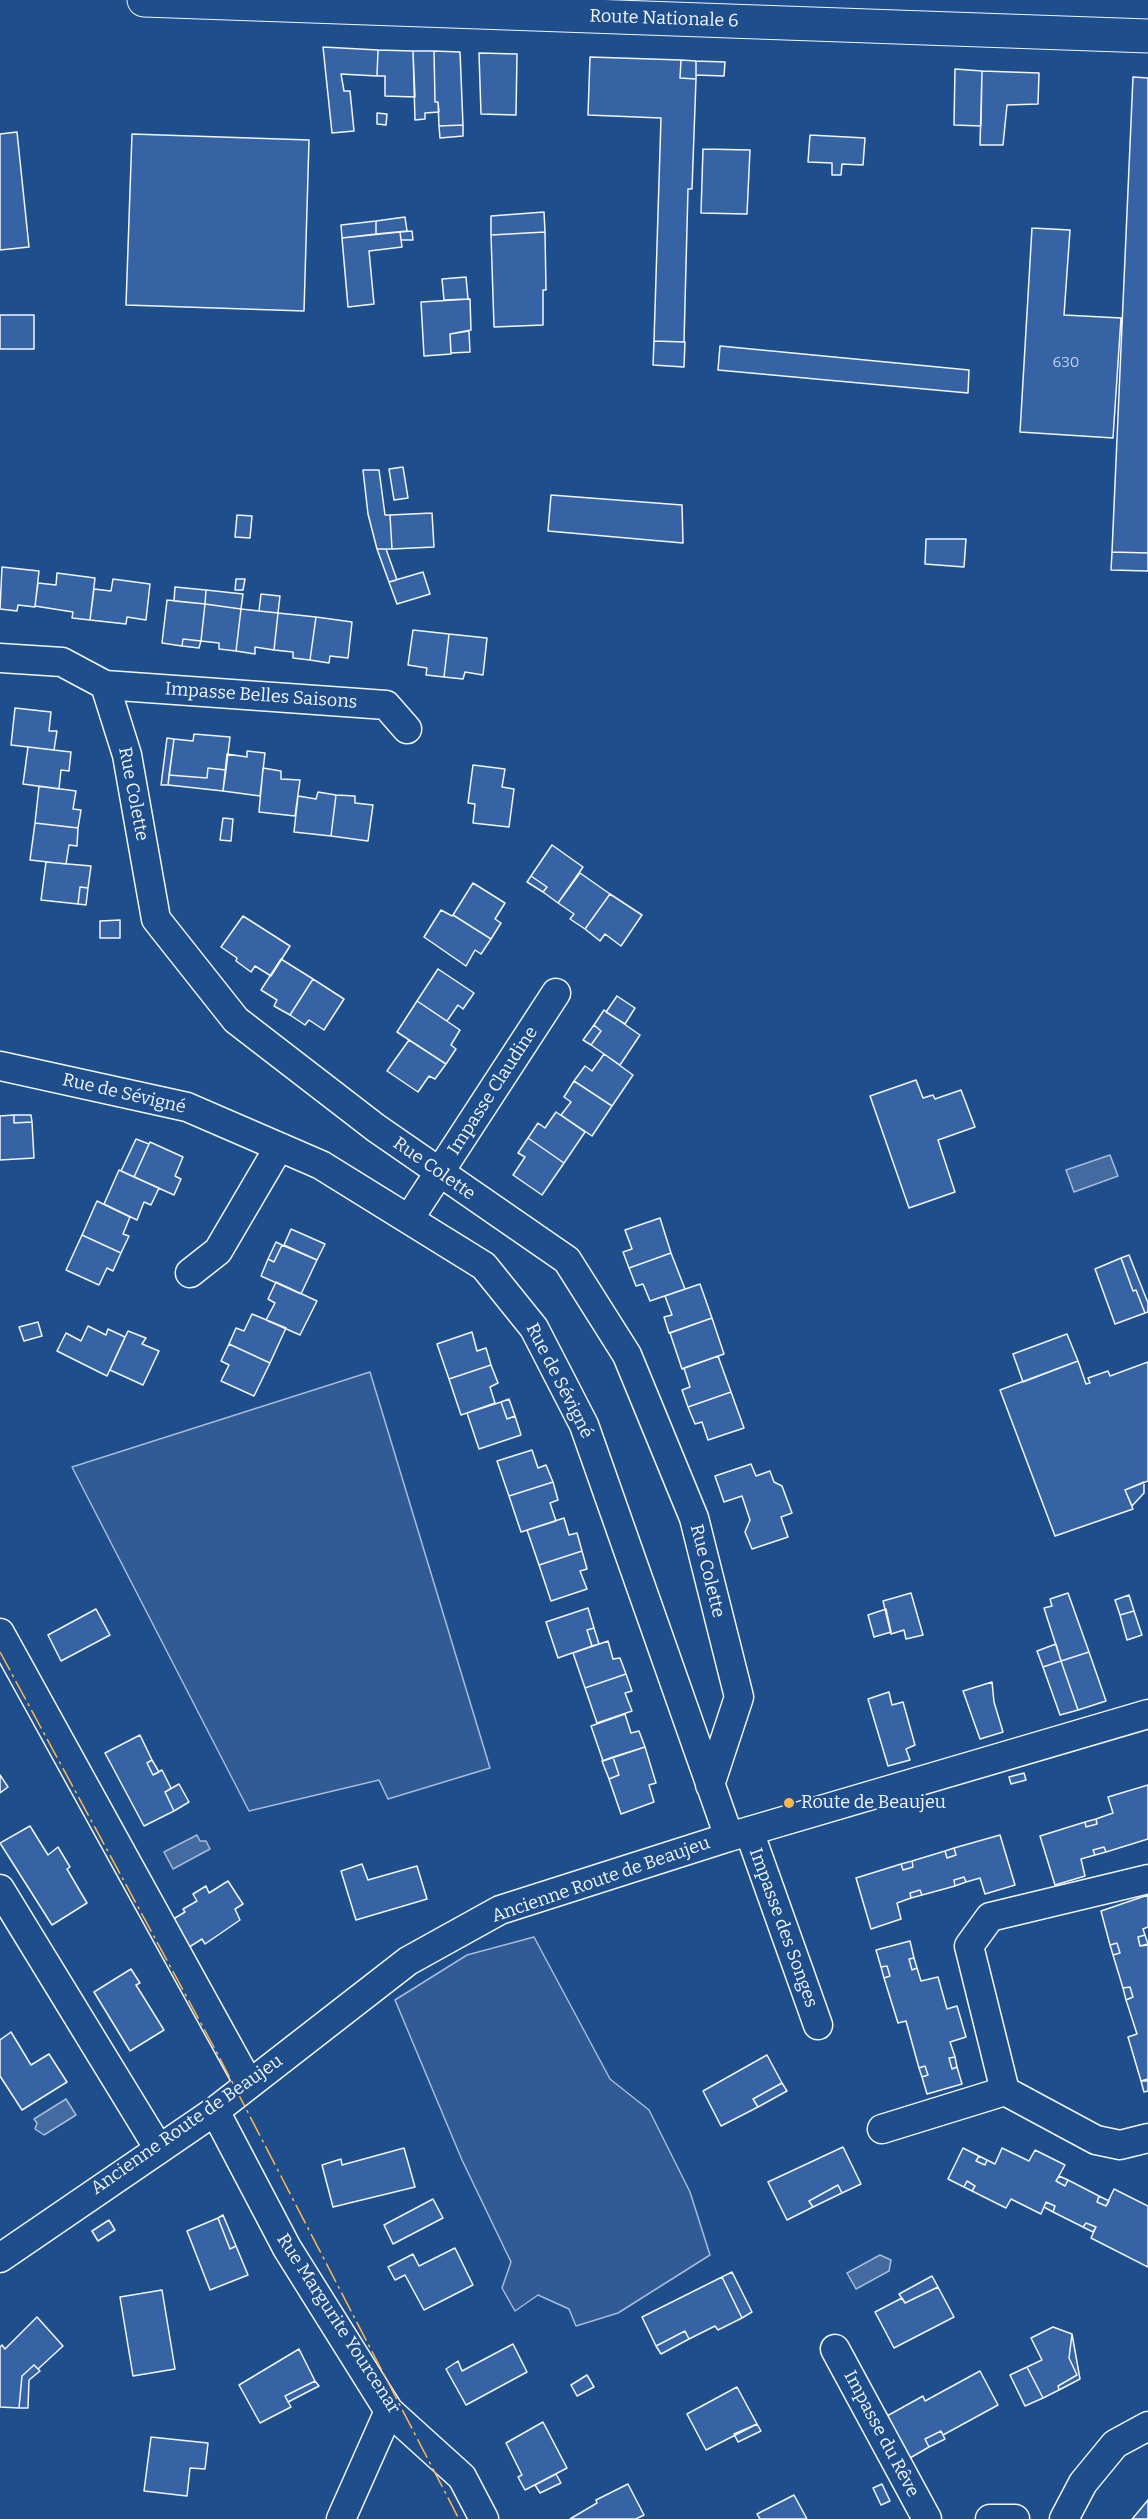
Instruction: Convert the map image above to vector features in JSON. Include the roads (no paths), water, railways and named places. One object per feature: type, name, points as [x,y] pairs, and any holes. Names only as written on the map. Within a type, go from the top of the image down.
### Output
[{"type":"main road","name":"Route Nationale 6","points":[[144,0],[1148,36]]},
{"type":"street","points":[[0,658],[62,662],[105,685]]},
{"type":"street","name":"Impasse Belles Saisons","points":[[105,685],[386,705],[407,729]]},
{"type":"street","name":"Rue Colette","points":[[105,685],[127,755],[156,919],[236,1020],[376,1128],[567,1260],[627,1355],[694,1518],[740,1697],[710,1785]]},
{"type":"street","name":"Impasse Claudine","points":[[409,1219],[556,993]]},
{"type":"street","name":"Rue de Sévigné","points":[[0,1066],[186,1107],[321,1165],[484,1266],[534,1328],[584,1425],[710,1785],[739,1834]]},
{"type":"street","points":[[190,1273],[218,1251],[279,1147]]},
{"type":"street","points":[[0,1633],[249,2085]]},
{"type":"street","name":"Ancienne Route de Beaujeu","points":[[0,2258],[214,2111],[408,1960],[500,1910],[739,1834],[1148,1714]]},
{"type":"street","name":"Impasse des Songes","points":[[739,1834],[818,2025]]},
{"type":"street","points":[[1005,2091],[969,1946],[990,1917],[1148,1879]]},
{"type":"street","points":[[0,1890],[159,2149]]},
{"type":"street","points":[[882,2129],[1005,2091],[1096,2140],[1120,2145],[1148,2138]]},
{"type":"street","name":"Rue Margurite Yourcenar","points":[[214,2111],[287,2248],[389,2411],[462,2477],[484,2519]]},
{"type":"street","name":"Impasse du Rêve","points":[[835,2349],[927,2519]]},
{"type":"street","points":[[341,2519],[389,2411]]},
{"type":"street","points":[[1064,2519],[1083,2483],[1115,2444],[1148,2426]]},
{"type":"street","points":[[990,2519],[1015,2519]]},
{"type":"place","name":"Route de Beaujeu","points":[[789,1803]]}]
